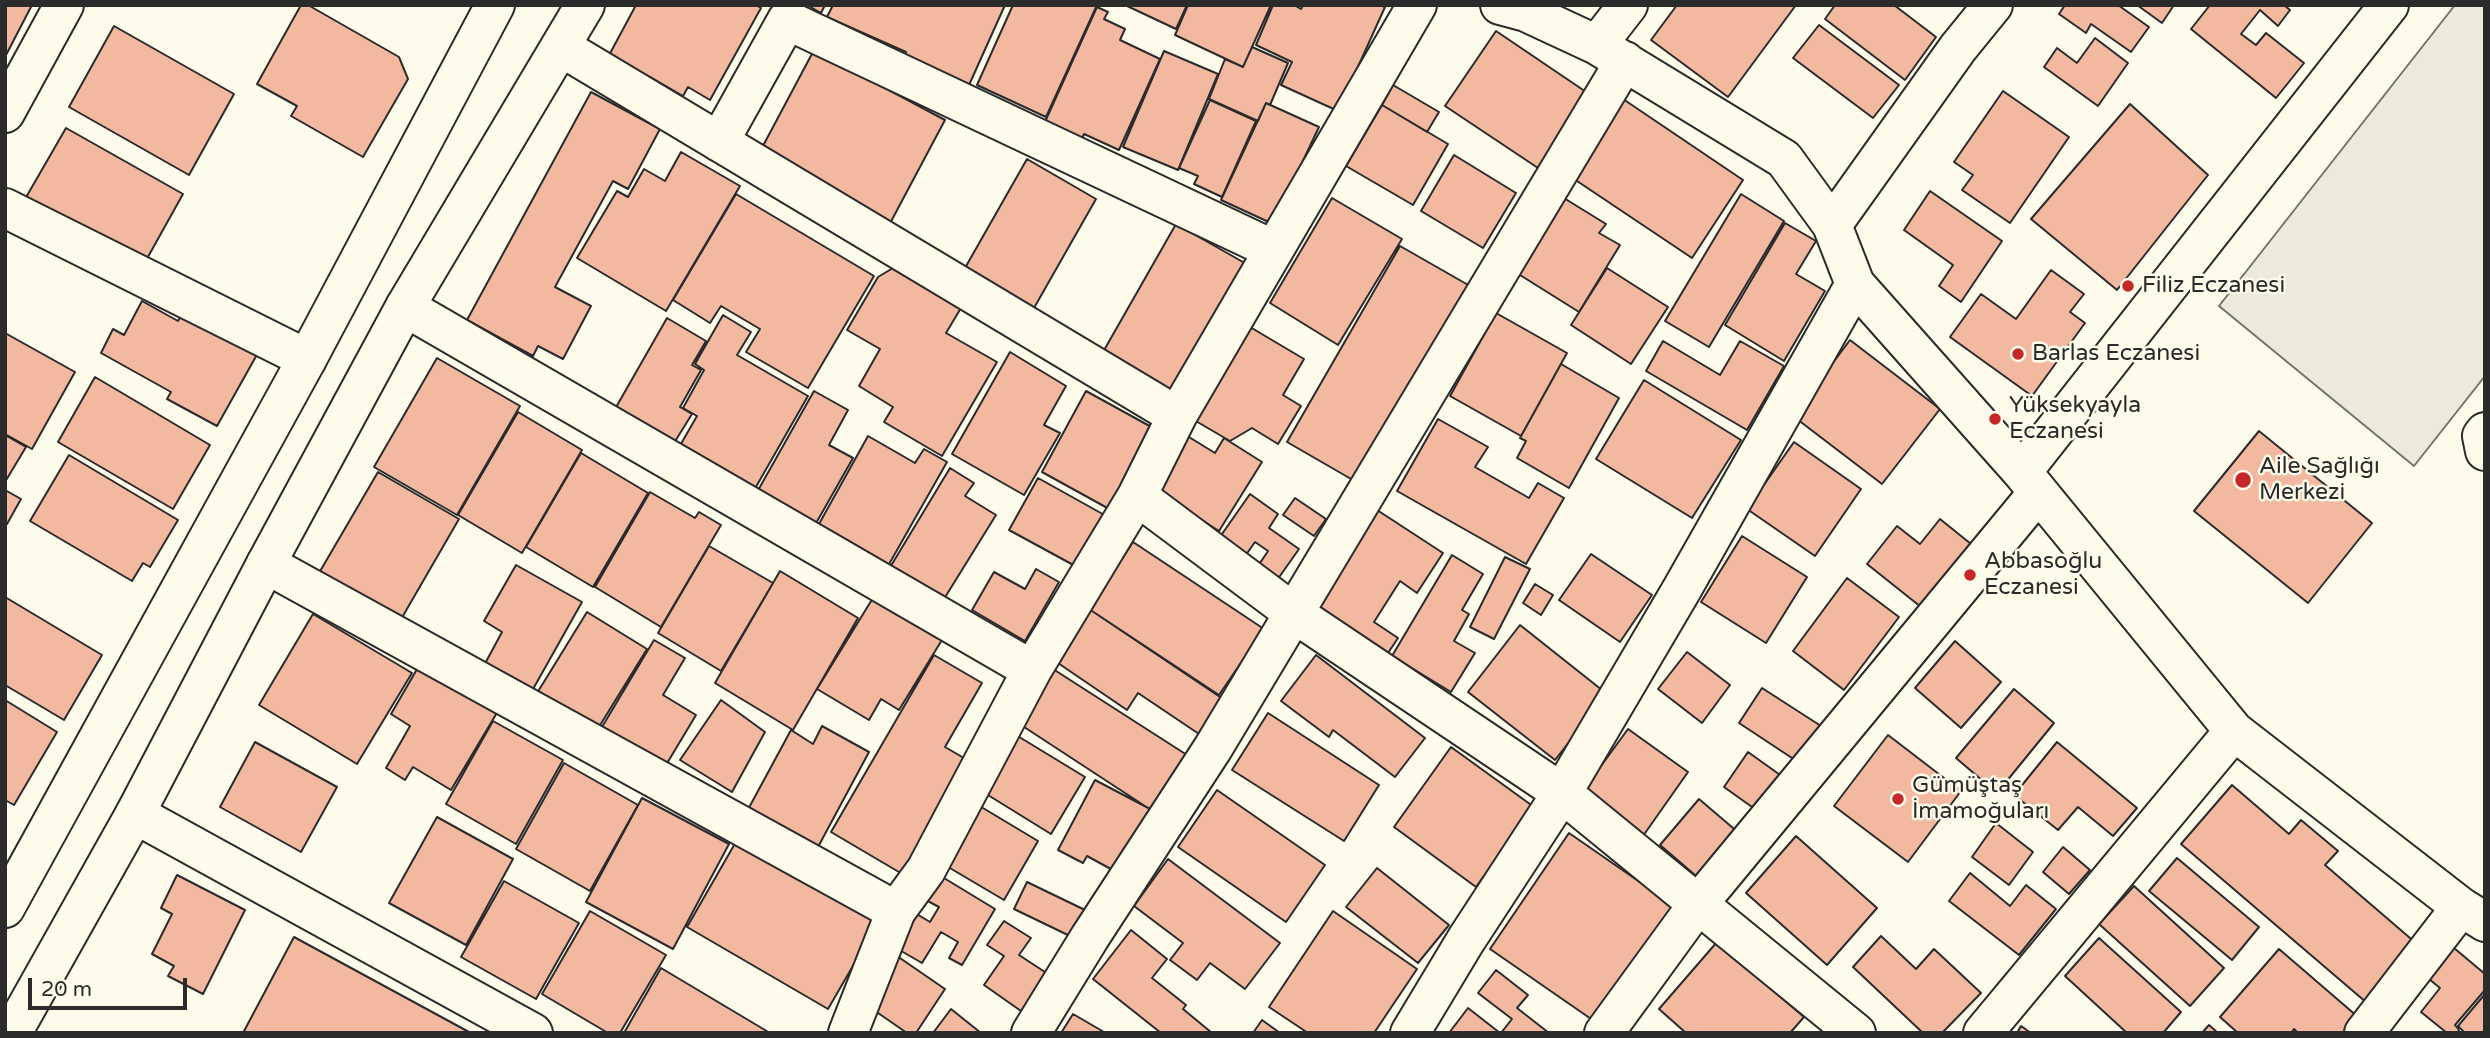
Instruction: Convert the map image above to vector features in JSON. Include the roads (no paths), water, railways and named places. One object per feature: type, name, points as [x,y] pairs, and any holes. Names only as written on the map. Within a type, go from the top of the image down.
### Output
[{"type":"street","points":[[5,113],[64,5]]},
{"type":"street","points":[[5,908],[307,359],[495,5]]},
{"type":"street","points":[[12,1033],[135,814],[405,307],[585,5]]},
{"type":"street","points":[[849,1032],[896,911],[926,870],[1032,670],[1137,496],[1177,416],[1416,5]]},
{"type":"street","points":[[1500,5],[1526,12],[1611,53],[1784,159],[1832,226],[1855,284],[2029,483],[2234,731],[2473,914],[2364,1033]]},
{"type":"street","points":[[1031,1033],[1295,614],[1611,53],[1628,5]]},
{"type":"street","points":[[1832,226],[1958,48],[1993,5]]},
{"type":"street","points":[[1604,1033],[1698,904],[2029,483],[2389,5]]},
{"type":"street","points":[[719,142],[787,20],[1274,250]]},
{"type":"street","points":[[561,47],[1177,416]]},
{"type":"street","points":[[5,208],[307,359]]},
{"type":"street","points":[[1410,1033],[1466,940],[1562,793],[1682,589],[1855,284]]},
{"type":"street","points":[[405,307],[1032,670]]},
{"type":"street","points":[[2485,432],[2482,436],[2485,451]]},
{"type":"street","points":[[1137,496],[1295,614],[1562,793],[1856,1033]]},
{"type":"street","points":[[266,564],[896,911]]},
{"type":"street","points":[[1983,1033],[2234,731]]},
{"type":"street","points":[[135,814],[533,1033]]},
{"type":"place","name":"Filiz Eczanesi","points":[[2128,286]]},
{"type":"place","name":"Barlas Eczanesi","points":[[2018,354]]},
{"type":"place","name":"Yüksekyayla Eczanesi","points":[[1995,419]]},
{"type":"place","name":"Aile Sağlığı Merkezi","points":[[2243,480]]},
{"type":"place","name":"Abbasoğlu Eczanesi","points":[[1970,575]]},
{"type":"place","name":"Gümüştaş İmamoğuları","points":[[1898,799]]}]
